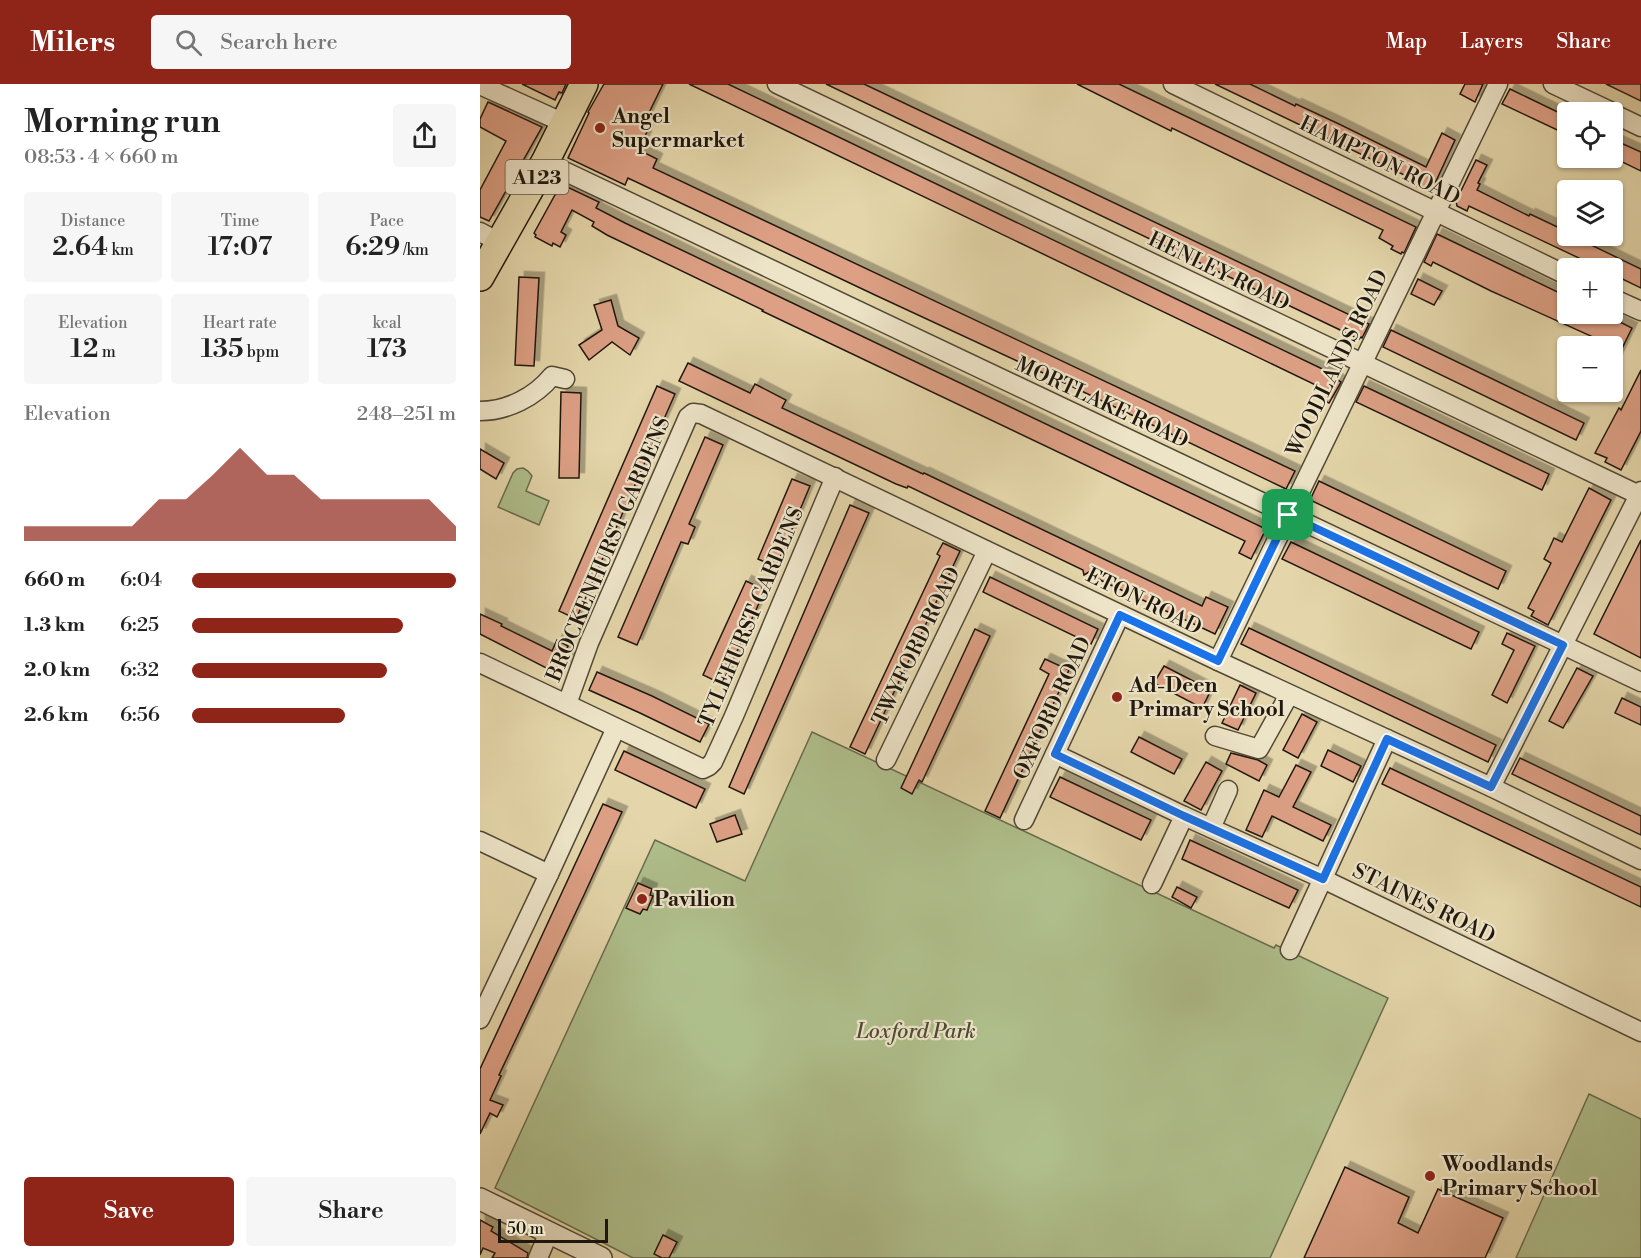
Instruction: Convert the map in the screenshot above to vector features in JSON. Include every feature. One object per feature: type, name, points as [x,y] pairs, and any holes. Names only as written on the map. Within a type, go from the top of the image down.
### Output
[{"type":"main road","name":"A123","points":[[480,277],[490,237],[545,162],[584,84]]},
{"type":"street","name":"HENLEY ROAD","points":[[777,84],[1362,364],[1640,494]]},
{"type":"street","name":"HAMPTON ROAD","points":[[1173,84],[1557,271]]},
{"type":"street","name":"WOODLANDS ROAD","points":[[1218,661],[1498,84]]},
{"type":"street","points":[[1553,84],[1590,102]]},
{"type":"street","points":[[480,85],[564,123]]},
{"type":"street","points":[[1623,118],[1641,126]]},
{"type":"street","name":"MORTLAKE ROAD","points":[[545,162],[1641,682]]},
{"type":"street","points":[[1623,303],[1641,311]]},
{"type":"street","points":[[480,411],[489,411],[519,402],[544,386],[552,376],[565,379]]},
{"type":"street","name":"ETON ROAD","points":[[693,413],[701,414],[835,477],[1120,615],[1491,787],[1641,860]]},
{"type":"street","name":"BROCKENHURST GARDENS","points":[[567,704],[589,643],[688,417],[693,413]]},
{"type":"street","name":"TYLEHURST GARDENS","points":[[615,728],[703,769],[714,762],[835,477]]},
{"type":"street","points":[[1491,787],[1640,494]]},
{"type":"street","name":"TWYFORD ROAD","points":[[886,760],[987,551]]},
{"type":"street","name":"OXFORD ROAD","points":[[1024,820],[1120,615]]},
{"type":"street","points":[[480,663],[615,728],[480,1019]]},
{"type":"street","points":[[1215,735],[1259,749],[1289,695]]},
{"type":"street","points":[[1290,950],[1387,739]]},
{"type":"street","name":"STAINES ROAD","points":[[1055,754],[1323,879],[1641,1032]]},
{"type":"street","points":[[1210,828],[1228,790]]},
{"type":"street","points":[[1152,884],[1184,816]]},
{"type":"street","points":[[480,841],[549,874]]},
{"type":"street","points":[[480,1199],[601,1258]]},
{"type":"street","points":[[538,1258],[549,1232]]},
{"type":"green space","points":[[523,468],[532,476],[526,491],[549,501],[539,525],[498,507],[513,473]]},
{"type":"green space","name":"Loxford Park","points":[[812,732],[1274,948],[1276,945],[1388,998],[1270,1258],[633,1258],[495,1188],[655,840],[745,881]]},
{"type":"green space","points":[[1589,1094],[1641,1119],[1641,1258],[1516,1258]]},
{"type":"building","points":[[522,84],[566,84],[562,93],[559,92],[555,100]]},
{"type":"building","points":[[604,84],[663,84],[645,121],[651,123],[639,150],[657,159],[653,168],[1295,471],[1286,489],[628,178],[625,185],[568,158],[588,112]]},
{"type":"building","points":[[689,84],[728,84],[1337,376],[1336,379],[1341,382],[1329,403],[1317,397],[1322,388]]},
{"type":"building","points":[[826,84],[864,84],[1369,324],[1362,338],[1359,339]]},
{"type":"building","points":[[1077,84],[1119,84],[1416,227],[1404,253],[1401,254],[1391,249],[1393,246],[1379,238],[1383,230],[1172,128],[1171,131]]},
{"type":"building","points":[[1215,84],[1250,84],[1426,167],[1442,133],[1455,140],[1431,192],[1417,186],[1419,182]]},
{"type":"building","points":[[1465,84],[1483,84],[1475,102],[1460,94]]},
{"type":"building","points":[[1606,84],[1641,84],[1641,101]]},
{"type":"building","points":[[1510,89],[1557,112],[1557,130],[1502,104]]},
{"type":"building","points":[[488,102],[542,127],[489,221],[480,217],[480,190],[506,141],[480,127],[480,119]]},
{"type":"building","points":[[1623,144],[1641,152],[1641,171],[1623,162]]},
{"type":"building","points":[[1476,160],[1487,165],[1477,190],[1529,216],[1530,214],[1557,227],[1557,246],[1593,246],[1618,258],[1579,258],[1469,206],[1467,211],[1457,206],[1456,201]]},
{"type":"building","points":[[561,184],[599,202],[596,208],[625,223],[1266,529],[1251,559],[1239,553],[1245,541],[607,235],[592,226],[594,222],[572,210],[561,232],[566,235],[560,247],[553,243],[552,246],[535,237],[534,233]]},
{"type":"building","points":[[1437,234],[1557,292],[1557,321],[1433,262],[1431,266],[1424,262]]},
{"type":"building","points":[[1623,260],[1641,269],[1641,288],[1623,279]]},
{"type":"building","points":[[519,277],[539,278],[534,366],[515,365]]},
{"type":"building","points":[[1418,279],[1442,291],[1434,305],[1411,294]]},
{"type":"building","points":[[611,300],[618,326],[639,338],[630,355],[612,342],[589,360],[579,345],[602,330],[594,305]]},
{"type":"building","points":[[1564,324],[1623,324],[1632,328],[1623,346],[1623,336],[1591,336]]},
{"type":"building","points":[[1391,330],[1584,423],[1576,440],[1383,347]]},
{"type":"building","points":[[688,363],[750,393],[755,384],[786,400],[782,408],[1202,606],[1206,597],[1228,607],[1215,634],[1098,579],[1089,572],[1084,575],[1083,570],[908,486],[907,488],[896,484],[679,381]]},
{"type":"building","points":[[1641,370],[1641,431],[1621,470],[1605,462],[1607,458],[1595,453],[1619,408],[1621,410]]},
{"type":"building","points":[[657,386],[675,394],[576,619],[559,611]]},
{"type":"building","points":[[1364,386],[1549,474],[1542,490],[1356,402]]},
{"type":"building","points":[[561,392],[581,393],[579,478],[559,478]]},
{"type":"building","points":[[705,437],[723,445],[689,524],[695,527],[688,544],[681,542],[637,645],[618,637]]},
{"type":"building","points":[[480,449],[504,463],[496,479],[480,469]]},
{"type":"building","points":[[792,479],[810,486],[776,567],[758,559]]},
{"type":"building","points":[[1319,481],[1506,571],[1498,589],[1310,500]]},
{"type":"building","points":[[1589,488],[1611,500],[1548,625],[1531,616],[1534,611],[1528,608],[1551,563],[1544,559],[1554,538],[1562,542]]},
{"type":"building","points":[[850,505],[869,513],[744,794],[729,787]]},
{"type":"building","points":[[1641,540],[1641,658],[1594,634]]},
{"type":"building","points":[[1291,542],[1479,632],[1471,649],[1282,559]]},
{"type":"building","points":[[943,543],[960,551],[865,754],[850,747],[940,556],[937,554]]},
{"type":"building","points":[[990,577],[1098,629],[1091,644],[983,592]]},
{"type":"building","points":[[746,581],[765,590],[722,684],[703,675]]},
{"type":"building","points":[[480,614],[552,651],[557,640],[568,646],[565,652],[570,655],[562,671],[558,669],[556,673],[480,634]]},
{"type":"building","points":[[1249,628],[1496,745],[1488,762],[1241,644]]},
{"type":"building","points":[[975,629],[990,636],[922,782],[919,780],[912,794],[901,788]]},
{"type":"building","points":[[1507,633],[1535,646],[1507,703],[1492,695],[1514,650],[1502,644]]},
{"type":"building","points":[[1045,659],[1069,670],[1000,818],[985,811],[1049,674],[1040,669]]},
{"type":"building","points":[[1164,666],[1211,690],[1202,708],[1154,683]]},
{"type":"building","points":[[1577,668],[1593,676],[1563,728],[1549,721]]},
{"type":"building","points":[[597,672],[709,724],[700,742],[589,690]]},
{"type":"building","points":[[1240,685],[1256,693],[1238,730],[1222,723]]},
{"type":"building","points":[[1622,698],[1641,707],[1641,725],[1615,713]]},
{"type":"building","points":[[1302,714],[1317,722],[1298,758],[1283,750]]},
{"type":"building","points":[[1139,737],[1182,759],[1174,774],[1131,752]]},
{"type":"building","points":[[1328,750],[1361,766],[1353,782],[1321,766]]},
{"type":"building","points":[[624,751],[705,789],[696,808],[615,770]]},
{"type":"building","points":[[1231,753],[1258,760],[1267,765],[1259,781],[1226,764]]},
{"type":"building","points":[[1520,758],[1641,816],[1641,835],[1512,774]]},
{"type":"building","points":[[1206,762],[1222,771],[1201,810],[1184,801]]},
{"type":"building","points":[[1296,765],[1311,772],[1293,807],[1331,825],[1323,841],[1272,816],[1262,837],[1246,830],[1264,790],[1279,797]]},
{"type":"building","points":[[1390,768],[1641,887],[1641,907],[1382,784]]},
{"type":"building","points":[[1060,777],[1151,820],[1141,840],[1050,797]]},
{"type":"building","points":[[603,804],[622,812],[499,1075],[501,1076],[490,1100],[503,1105],[497,1117],[490,1113],[480,1134],[480,1069]]},
{"type":"building","points":[[735,815],[742,834],[717,842],[710,824]]},
{"type":"building","points":[[1190,840],[1298,890],[1289,908],[1182,859]]},
{"type":"building","name":"Pavilion","points":[[638,883],[652,889],[650,895],[653,896],[647,910],[643,909],[640,914],[626,908]]},
{"type":"building","points":[[1177,887],[1197,897],[1191,908],[1172,897]]},
{"type":"building","points":[[1345,1167],[1409,1197],[1398,1223],[1418,1233],[1438,1189],[1503,1218],[1485,1258],[1304,1258]]},
{"type":"building","points":[[480,1220],[493,1227],[491,1231],[528,1253],[527,1258],[492,1258],[495,1253],[483,1248],[480,1255]]},
{"type":"building","points":[[663,1235],[677,1242],[669,1258],[662,1258],[654,1254]]},
{"type":"place","name":"Angel Supermarket","points":[[600,128]]},
{"type":"place","name":"Ad-Deen Primary School","points":[[1117,697]]},
{"type":"place","name":"Pavilion","points":[[642,899]]},
{"type":"place","name":"Woodlands Primary School","points":[[1430,1176]]},
{"type":"route","points":[[1288,515],[1563,645],[1491,787],[1387,739],[1323,879],[1055,754],[1120,615],[1218,661],[1288,515]]}]
